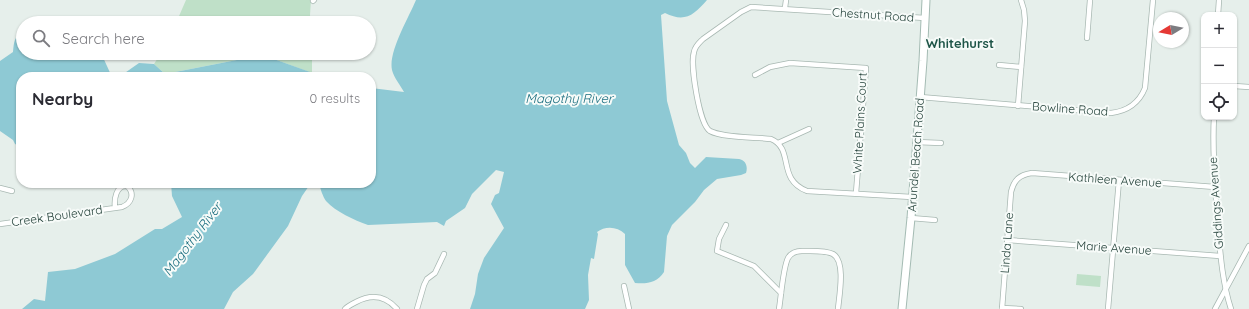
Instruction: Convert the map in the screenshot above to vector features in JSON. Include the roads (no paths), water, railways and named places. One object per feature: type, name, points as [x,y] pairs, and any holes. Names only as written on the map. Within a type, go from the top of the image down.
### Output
[{"type":"street","points":[[785,8],[786,0]]},
{"type":"street","name":"Arundel Beach Road","points":[[902,309],[911,218],[926,0]]},
{"type":"street","points":[[1018,106],[1025,19],[1024,10],[1020,0]]},
{"type":"street","points":[[1087,38],[1090,0]]},
{"type":"street","name":"Bowline Road","points":[[920,98],[1111,113],[1122,111],[1135,104],[1144,92],[1147,80],[1153,0]]},
{"type":"street","points":[[1218,12],[1219,0]]},
{"type":"street","name":"Chestnut Road","points":[[778,143],[766,139],[720,134],[708,129],[703,119],[694,79],[693,56],[698,44],[740,12],[750,7],[757,6],[924,18]]},
{"type":"street","name":"White Plains Court","points":[[755,75],[770,67],[790,63],[866,68],[856,194]]},
{"type":"street","points":[[999,65],[1021,67]]},
{"type":"street","points":[[1237,86],[1249,87]]},
{"type":"street","name":"Giddings Avenue","points":[[1214,120],[1213,151],[1220,256],[1225,289],[1231,309]]},
{"type":"street","points":[[809,129],[778,143],[782,149],[789,176],[798,187],[807,190],[912,197]]},
{"type":"street","points":[[916,142],[941,143]]},
{"type":"street","name":"Kathleen Avenue","points":[[1017,179],[1021,176],[1032,173],[1215,187]]},
{"type":"street","name":"Linda Lane","points":[[1002,308],[1011,192],[1012,186],[1017,179]]},
{"type":"street","points":[[1108,309],[1119,180]]},
{"type":"street","points":[[0,188],[12,191]]},
{"type":"street","name":"Creek Boulevard","points":[[115,208],[115,201],[119,188]]},
{"type":"street","name":"Creek Boulevard","points":[[0,224],[124,206],[131,198],[131,191],[129,188]]},
{"type":"street","points":[[911,218],[935,220]]},
{"type":"street","points":[[726,225],[719,239],[717,251],[754,266],[781,294]]},
{"type":"street","name":"Marie Avenue","points":[[1007,240],[1220,256]]},
{"type":"street","points":[[1215,309],[1249,246]]},
{"type":"street","points":[[779,309],[786,263],[788,258],[794,253],[802,251],[832,254],[838,259],[840,267],[838,309]]},
{"type":"street","points":[[417,309],[424,284],[427,279],[435,273],[444,254]]},
{"type":"street","points":[[624,286],[629,309]]},
{"type":"street","points":[[345,309],[366,297],[380,297],[392,304],[397,309]]},
{"type":"street","points":[[1002,308],[1021,309]]},
{"type":"water","name":"Magothy River","points":[[416,0],[707,0],[698,10],[689,16],[678,17],[665,13],[661,15],[667,101],[679,145],[686,153],[690,163],[695,168],[706,157],[739,159],[746,164],[746,173],[717,179],[704,190],[695,202],[672,225],[667,236],[664,272],[655,281],[648,283],[635,283],[625,265],[625,234],[615,228],[607,228],[597,232],[598,234],[594,259],[591,258],[588,275],[589,300],[585,309],[470,309],[475,294],[478,274],[484,258],[504,228],[491,204],[495,195],[499,193],[504,172],[496,170],[472,194],[465,208],[446,221],[444,226],[437,222],[368,225],[335,209],[326,201],[320,188],[376,188],[376,89],[404,92],[392,70],[393,54]]},
{"type":"water","points":[[16,38],[16,60],[104,60],[110,72],[16,72],[16,144],[13,140],[0,131],[0,61],[13,52]]},
{"type":"water","points":[[237,60],[277,60],[310,72],[175,72]]},
{"type":"water","points":[[139,63],[154,64],[163,72],[126,72]]},
{"type":"water","name":"Magothy River","points":[[171,188],[308,188],[302,196],[288,226],[253,274],[233,292],[224,309],[22,309],[34,299],[45,301],[48,272],[75,269],[115,254],[155,229],[162,229],[182,217],[172,196]]},
{"type":"district","name":"Whitehurst","points":[[960,43]]}]
